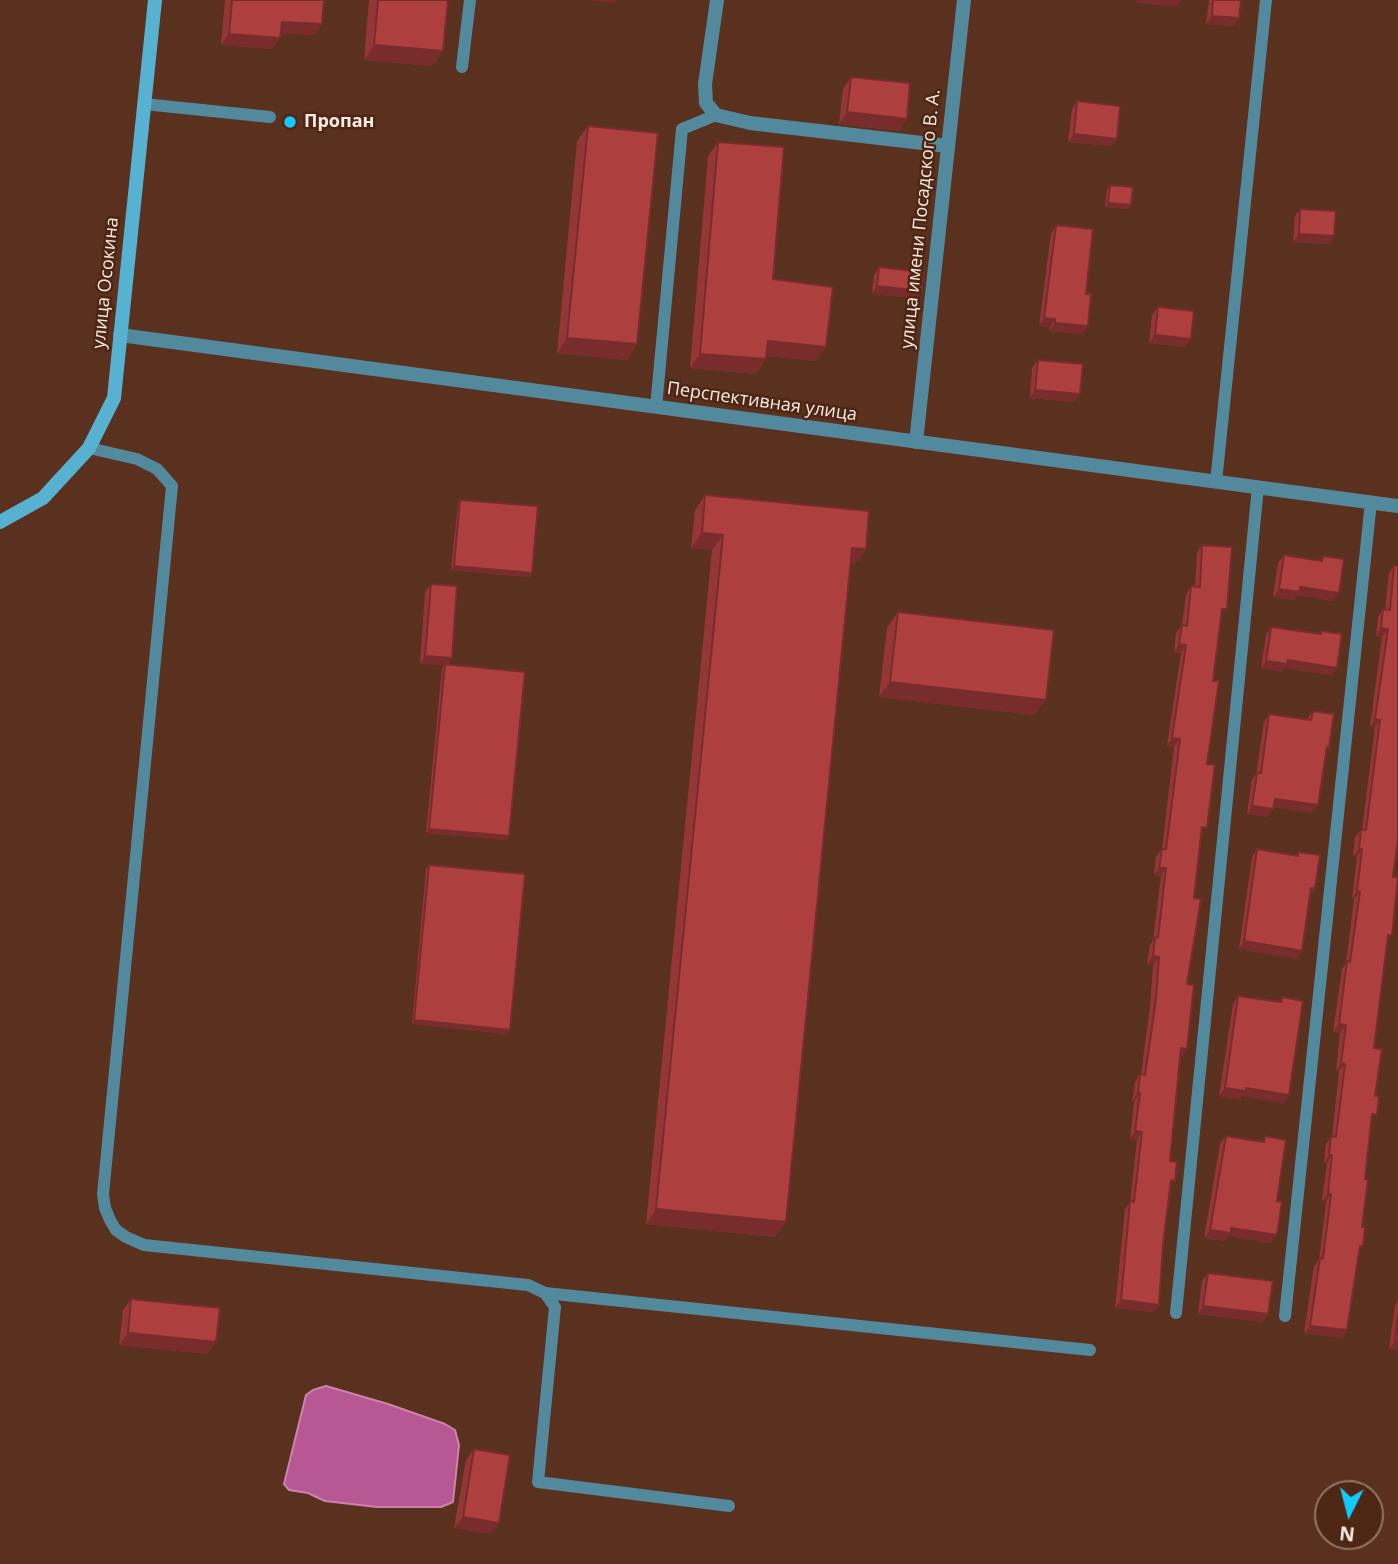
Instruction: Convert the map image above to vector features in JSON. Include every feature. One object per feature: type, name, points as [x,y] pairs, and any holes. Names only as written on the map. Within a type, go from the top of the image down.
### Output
[{"type":"main road","name":"улица Осокина","points":[[0,522],[43,498],[89,448],[114,398],[155,0]]},
{"type":"street","points":[[717,0],[705,84],[706,103],[716,115],[790,128],[948,146]]},
{"type":"street","name":"улица имени Посадского В. А.","points":[[916,442],[964,0]]},
{"type":"street","name":"Перспективная улица","points":[[120,335],[1398,506]]},
{"type":"lane","points":[[462,68],[470,0]]},
{"type":"lane","points":[[1216,482],[1266,0]]},
{"type":"lane","points":[[144,104],[270,117]]},
{"type":"lane","points":[[656,407],[682,129],[716,115]]},
{"type":"lane","points":[[89,448],[137,459],[157,469],[172,486],[103,1194],[105,1208],[116,1230],[144,1245],[528,1286],[545,1293],[1090,1350]]},
{"type":"lane","points":[[1176,1313],[1258,487]]},
{"type":"lane","points":[[1285,1316],[1371,502]]},
{"type":"lane","points":[[545,1293],[555,1307],[538,1482],[729,1506]]},
{"type":"shaded area","points":[[326,1386],[388,1404],[455,1430],[459,1445],[453,1502],[441,1507],[377,1507],[325,1501],[308,1493],[289,1490],[284,1484],[306,1395]]},
{"type":"building","points":[[232,0],[324,0],[322,24],[282,22],[280,38],[229,34]]},
{"type":"building","points":[[378,0],[448,0],[443,51],[374,45]]},
{"type":"building","points":[[1213,0],[1241,0],[1239,18],[1212,16]]},
{"type":"building","points":[[851,77],[910,83],[907,119],[847,112]]},
{"type":"building","points":[[1077,101],[1120,106],[1117,139],[1074,134]]},
{"type":"building","points":[[588,126],[658,133],[637,344],[567,338]]},
{"type":"building","points":[[718,142],[784,147],[773,279],[833,287],[826,347],[768,341],[766,359],[700,354]]},
{"type":"building","points":[[1110,185],[1133,187],[1131,205],[1108,203]]},
{"type":"building","points":[[1300,209],[1336,211],[1334,236],[1299,234]]},
{"type":"building","points":[[1056,225],[1093,229],[1086,294],[1091,294],[1088,326],[1055,323],[1055,319],[1044,318]]},
{"type":"building","points":[[879,267],[923,272],[922,291],[877,286]]},
{"type":"building","points":[[1158,307],[1194,311],[1191,339],[1155,335]]},
{"type":"building","points":[[1038,360],[1083,364],[1080,394],[1035,390]]},
{"type":"building","points":[[705,495],[869,511],[866,549],[852,548],[786,1222],[656,1209],[723,535],[702,533]]},
{"type":"building","points":[[460,500],[538,506],[532,573],[454,566]]},
{"type":"building","points":[[1202,545],[1232,547],[1227,609],[1222,609],[1213,681],[1219,681],[1207,764],[1215,765],[1207,828],[1202,827],[1194,898],[1201,899],[1187,984],[1194,985],[1187,1049],[1181,1048],[1170,1161],[1177,1162],[1175,1181],[1171,1180],[1159,1305],[1121,1300],[1130,1201],[1134,1202],[1142,1132],[1135,1131],[1140,1074],[1145,1075],[1156,999],[1159,957],[1153,956],[1155,937],[1158,938],[1166,868],[1159,868],[1162,849],[1166,849],[1180,739],[1172,738],[1186,645],[1179,644],[1182,625],[1187,626],[1191,586],[1200,587]]},
{"type":"building","points":[[1284,555],[1322,561],[1323,556],[1344,559],[1339,593],[1300,587],[1300,592],[1279,589]]},
{"type":"building","points":[[1394,565],[1398,566],[1398,838],[1393,877],[1398,877],[1392,936],[1388,935],[1374,1048],[1382,1049],[1375,1096],[1379,1096],[1377,1115],[1372,1114],[1365,1179],[1368,1179],[1362,1227],[1365,1227],[1363,1246],[1360,1246],[1347,1330],[1310,1326],[1320,1258],[1323,1259],[1331,1194],[1328,1193],[1331,1136],[1336,1137],[1345,1064],[1341,1063],[1346,1025],[1339,1024],[1360,892],[1357,891],[1362,849],[1359,849],[1361,830],[1366,830],[1380,720],[1375,719],[1388,629],[1381,628],[1383,609],[1390,610]]},
{"type":"building","points":[[431,584],[457,586],[452,658],[425,656]]},
{"type":"building","points":[[898,612],[1054,630],[1046,700],[890,682]]},
{"type":"building","points":[[1271,627],[1342,634],[1337,668],[1288,660],[1287,664],[1266,661]]},
{"type":"building","points":[[445,664],[525,672],[509,836],[429,829]]},
{"type":"building","points":[[1313,711],[1334,714],[1318,805],[1275,799],[1273,809],[1252,806],[1257,773],[1261,773],[1269,714],[1311,720]]},
{"type":"building","points":[[1257,849],[1298,856],[1298,852],[1320,855],[1315,888],[1311,888],[1302,951],[1244,941]]},
{"type":"building","points":[[429,865],[525,874],[510,1030],[414,1020]]},
{"type":"building","points":[[1238,996],[1281,1002],[1282,997],[1303,1001],[1289,1095],[1246,1088],[1246,1091],[1225,1088]]},
{"type":"building","points":[[1226,1136],[1264,1142],[1265,1136],[1286,1140],[1277,1201],[1282,1202],[1277,1235],[1231,1228],[1231,1233],[1210,1230]]},
{"type":"building","points":[[1208,1273],[1273,1281],[1268,1314],[1203,1306]]},
{"type":"building","points":[[131,1299],[220,1308],[216,1342],[128,1333]]},
{"type":"building","points":[[1398,1314],[1398,1342],[1395,1341]]},
{"type":"building","points":[[474,1449],[510,1455],[499,1523],[463,1517]]},
{"type":"place","name":"Пропан","points":[[290,122]]}]
